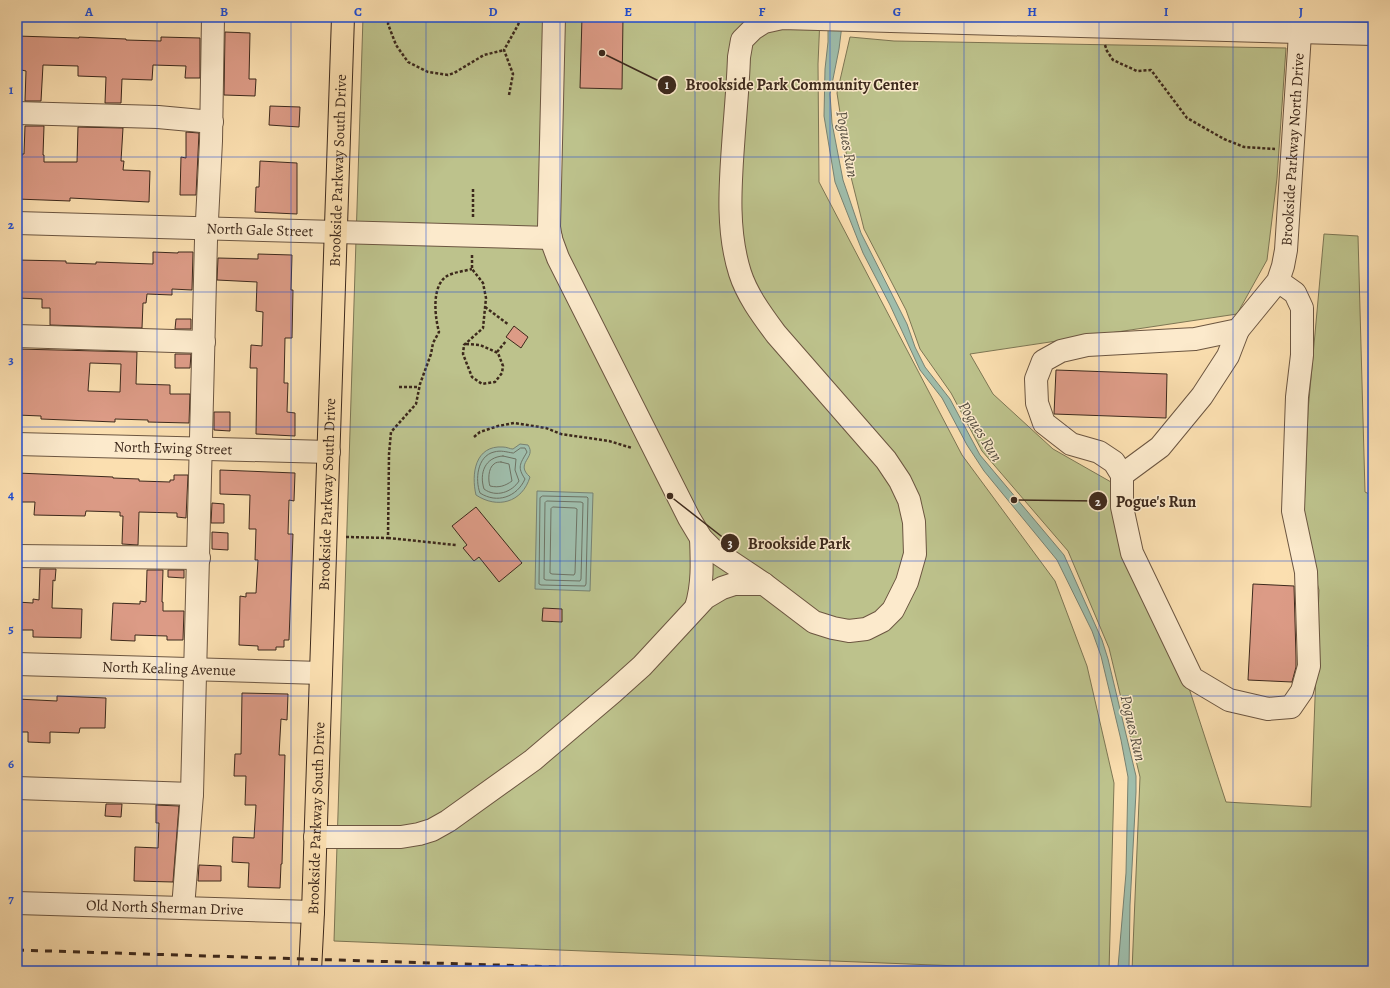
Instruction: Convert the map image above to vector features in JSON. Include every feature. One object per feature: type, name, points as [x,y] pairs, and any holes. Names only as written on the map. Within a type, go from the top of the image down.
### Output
[{"type":"main road","name":"Brookside Parkway South Drive","points":[[310,971],[343,17]]},
{"type":"street","points":[[183,908],[192,794],[207,228],[212,122],[213,17]]},
{"type":"street","points":[[554,17],[549,227],[558,258],[689,518],[701,538],[713,550],[764,584],[814,622],[849,632],[866,629],[882,621],[893,610],[901,596],[907,582],[915,554],[913,512],[900,481],[886,460],[776,334],[760,313],[740,275],[735,255],[731,226],[730,188],[739,57],[742,40],[748,24],[782,18],[863,21],[934,20],[1301,24],[1373,34]]},
{"type":"street","name":"Brookside Parkway North Drive","points":[[1278,281],[1283,266],[1286,240],[1301,24]]},
{"type":"street","points":[[17,113],[158,117],[212,122]]},
{"type":"street","name":"North Gale Street","points":[[17,222],[551,238]]},
{"type":"street","points":[[1122,475],[1160,447],[1197,401],[1228,356],[1238,330],[1278,281],[1295,293],[1302,308],[1302,355],[1297,397],[1293,510],[1306,572],[1308,666],[1302,690],[1291,707],[1268,709],[1229,700],[1192,678],[1132,553],[1122,507],[1122,475],[1114,462],[1099,452],[1071,444],[1044,423],[1037,403],[1036,379],[1043,361],[1061,351],[1087,345],[1195,339],[1238,330]]},
{"type":"street","points":[[17,336],[204,342]]},
{"type":"street","name":"North Ewing Street","points":[[17,444],[329,452]]},
{"type":"street","points":[[696,608],[701,584],[701,538]]},
{"type":"street","points":[[17,556],[198,558]]},
{"type":"street","points":[[315,837],[400,837],[432,830],[448,821],[533,760],[613,692],[642,666],[705,598],[722,588],[734,584],[764,584]]},
{"type":"street","name":"North Kealing Avenue","points":[[17,664],[321,673]]},
{"type":"street","points":[[17,788],[192,794]]},
{"type":"street","name":"Old North Sherman Drive","points":[[17,903],[313,912]]},
{"type":"path","points":[[389,17],[388,24],[396,45],[408,62],[428,72],[448,75],[484,55],[504,50],[521,17]]},
{"type":"path","points":[[1103,38],[1107,51],[1113,60],[1137,71],[1151,70],[1187,118],[1244,147],[1269,149]]},
{"type":"path","points":[[504,50],[512,74],[509,95]]},
{"type":"path","points":[[466,344],[480,345],[498,353],[503,366],[502,373],[494,382],[482,384],[472,377],[463,354],[464,345],[483,328],[486,298],[483,283],[472,269],[473,188]]},
{"type":"path","points":[[388,538],[389,454],[391,432],[416,404],[419,387],[433,343],[439,332],[435,318],[436,295],[441,282],[448,275],[472,269]]},
{"type":"path","points":[[485,307],[509,324]]},
{"type":"path","points":[[497,352],[506,341]]},
{"type":"path","points":[[399,387],[419,387]]},
{"type":"path","points":[[474,437],[480,432],[498,426],[514,424],[546,428],[561,434],[609,441],[657,455]]},
{"type":"path","points":[[346,537],[388,538],[456,545]]},
{"type":"green space","points":[[363,17],[820,17],[818,64],[819,182],[962,455],[1055,581],[1087,666],[1114,783],[1109,971],[334,941]]},
{"type":"green space","points":[[850,37],[894,41],[1286,48],[1277,178],[1267,260],[1237,314],[970,354],[993,394],[1053,449],[1111,482],[1188,685],[1226,802],[1311,807],[1319,590],[1303,536],[1308,411],[1324,234],[1358,236],[1365,492],[1373,496],[1373,645],[1368,645],[1373,670],[1373,971],[1132,971],[1140,777],[1109,648],[1068,551],[982,451],[951,393],[920,349],[906,310],[864,229],[848,165],[837,93]]},
{"type":"water","points":[[828,17],[843,17],[839,49],[830,94],[832,123],[843,180],[861,233],[907,324],[915,347],[925,367],[950,399],[980,455],[1064,555],[1102,640],[1108,659],[1136,776],[1130,905],[1129,968],[1118,967],[1126,873],[1128,777],[1121,740],[1101,656],[1092,631],[1057,560],[984,471],[967,445],[942,398],[920,370],[890,305],[863,253],[835,182],[824,116]]},
{"type":"water","points":[[520,444],[528,445],[530,450],[530,454],[524,468],[530,477],[521,493],[508,501],[500,502],[492,502],[476,495],[474,478],[475,470],[477,462],[481,456],[486,451],[494,448],[504,447],[513,449]]},
{"type":"water","points":[[537,491],[593,493],[590,591],[535,589]]},
{"type":"building","points":[[582,17],[623,17],[622,89],[580,88]]},
{"type":"building","points":[[225,32],[250,33],[249,79],[256,79],[255,96],[224,95]]},
{"type":"building","points":[[17,36],[161,41],[161,37],[200,38],[200,78],[185,78],[186,66],[153,65],[152,80],[122,79],[121,103],[105,103],[106,77],[78,76],[78,66],[43,65],[41,101],[25,101],[26,71],[17,69]]},
{"type":"building","points":[[270,106],[300,107],[299,127],[269,125]]},
{"type":"building","points":[[25,126],[44,126],[44,162],[77,162],[78,127],[123,128],[121,161],[124,161],[123,170],[150,171],[149,202],[70,198],[70,201],[17,199],[17,156],[22,156],[22,154],[24,154]]},
{"type":"building","points":[[186,132],[199,133],[196,195],[180,195],[181,157],[186,158]]},
{"type":"building","points":[[260,161],[297,163],[297,214],[255,212],[256,187],[259,187]]},
{"type":"building","points":[[153,252],[193,252],[192,290],[172,289],[172,295],[147,294],[146,303],[143,303],[142,328],[50,325],[50,308],[42,308],[42,299],[17,298],[17,260],[66,261],[66,263],[96,264],[96,262],[153,264]]},
{"type":"building","points":[[258,254],[292,255],[292,338],[285,338],[284,383],[288,383],[287,412],[295,413],[295,436],[256,434],[257,368],[250,368],[251,345],[262,346],[263,312],[256,311],[257,282],[217,280],[218,258],[258,259]]},
{"type":"building","points":[[176,319],[191,319],[191,329],[175,329]]},
{"type":"building","points":[[514,326],[528,337],[521,348],[506,337]]},
{"type":"building","points":[[17,349],[137,352],[136,384],[170,385],[170,394],[190,394],[189,423],[148,422],[148,420],[115,419],[115,422],[41,419],[41,416],[17,415]],"holes":[[[90,363],[121,364],[120,392],[88,391]]]},
{"type":"building","points":[[175,354],[191,354],[190,368],[175,368]]},
{"type":"building","points":[[1056,370],[1167,374],[1166,418],[1054,414]]},
{"type":"building","points":[[214,412],[230,412],[230,431],[214,430]]},
{"type":"building","points":[[220,470],[295,473],[294,501],[289,500],[288,534],[293,534],[289,640],[284,640],[284,647],[276,647],[276,650],[258,650],[258,646],[239,645],[240,596],[246,597],[246,593],[256,593],[258,560],[255,560],[256,529],[249,529],[250,495],[220,494]]},
{"type":"building","points":[[17,473],[113,477],[139,479],[139,481],[170,482],[170,480],[174,480],[174,475],[188,475],[186,518],[177,517],[177,513],[139,512],[138,545],[122,544],[123,516],[120,516],[120,512],[86,511],[85,516],[34,515],[35,502],[17,502]]},
{"type":"building","points":[[212,503],[224,504],[224,523],[211,523]]},
{"type":"building","points":[[476,507],[522,563],[499,582],[479,557],[474,561],[463,548],[467,545],[452,526]]},
{"type":"building","points":[[212,532],[228,533],[228,550],[212,549]]},
{"type":"building","points":[[40,569],[56,569],[55,581],[53,580],[52,608],[82,609],[81,638],[33,637],[33,630],[17,630],[17,602],[33,603],[33,599],[39,600]]},
{"type":"building","points":[[147,570],[163,570],[163,611],[184,611],[183,640],[167,640],[167,636],[135,635],[135,641],[111,640],[113,603],[140,604],[140,601],[146,602]]},
{"type":"building","points":[[168,570],[184,570],[184,578],[168,577]]},
{"type":"building","points":[[1253,584],[1294,586],[1296,667],[1292,682],[1248,680]]},
{"type":"building","points":[[543,608],[562,609],[562,622],[542,621]]},
{"type":"building","points":[[242,693],[288,694],[287,720],[281,719],[279,755],[285,755],[280,888],[248,887],[249,863],[232,862],[233,837],[254,838],[256,805],[245,805],[246,776],[234,776],[235,754],[241,754]]},
{"type":"building","points":[[57,696],[106,698],[105,728],[80,728],[79,733],[50,732],[50,743],[28,742],[28,732],[17,732],[17,699],[57,701]]},
{"type":"building","points":[[106,804],[122,804],[121,817],[105,816]]},
{"type":"building","points":[[156,805],[179,806],[173,882],[134,881],[135,847],[158,848],[159,823],[156,823]]},
{"type":"building","points":[[199,865],[221,866],[221,881],[198,881]]},
{"type":"railway","points":[[17,950],[688,971]]},
{"type":"place","name":"Brookside Park Community Center","points":[[602,53]]},
{"type":"place","name":"Brookside Park","points":[[670,496]]},
{"type":"place","name":"Pogue's Run","points":[[1014,500]]},
{"type":"water label","name":"Pogues Run","points":[[848,144]]},
{"type":"water label","name":"Pogues Run","points":[[981,431]]},
{"type":"water label","name":"Pogues Run","points":[[1134,728]]}]
